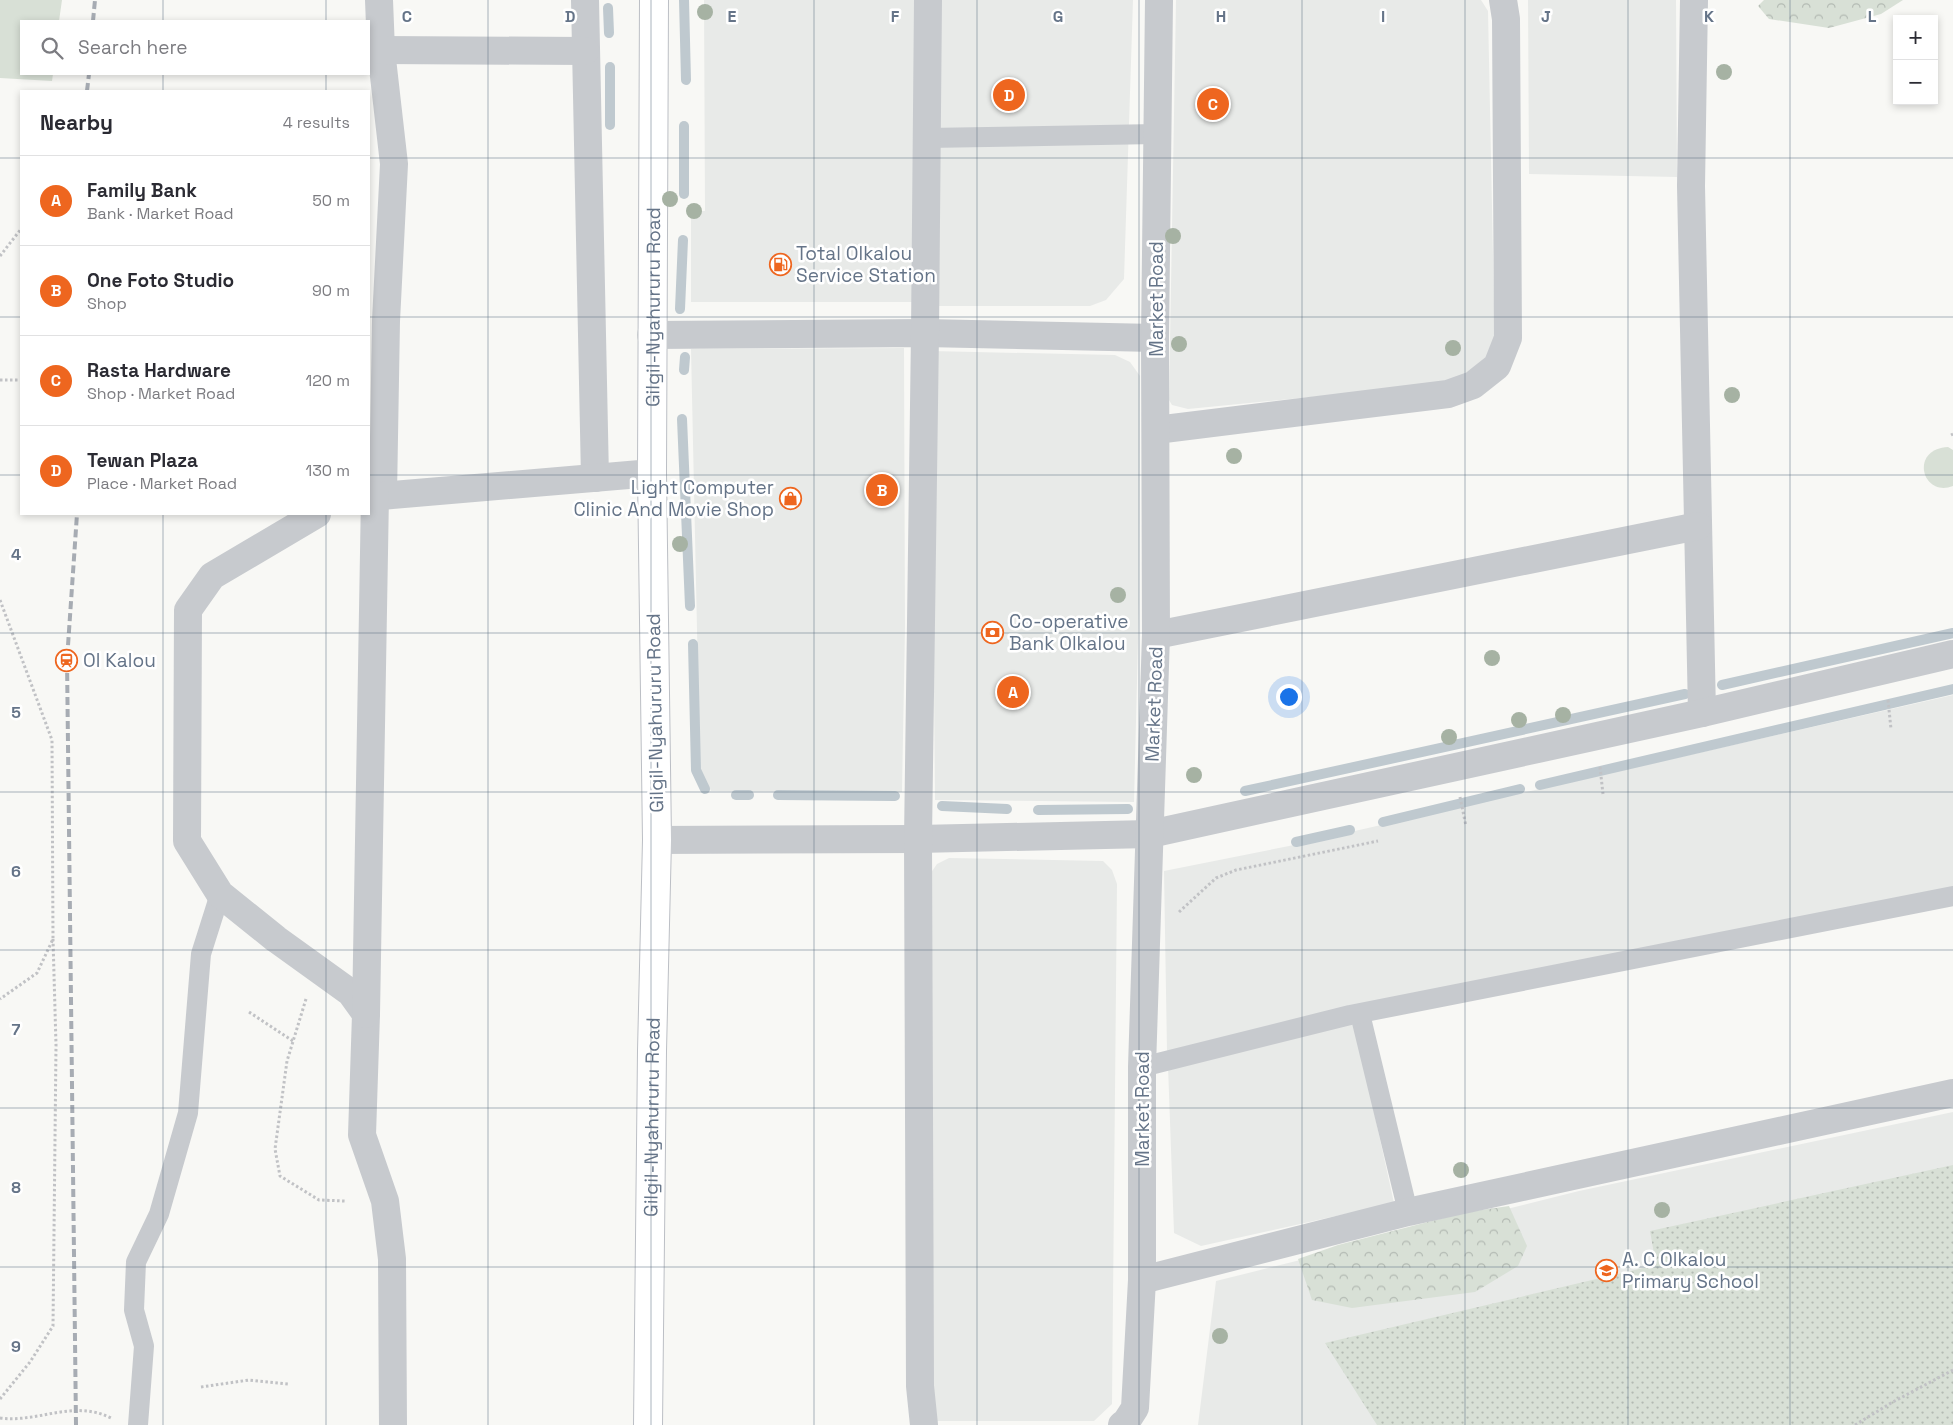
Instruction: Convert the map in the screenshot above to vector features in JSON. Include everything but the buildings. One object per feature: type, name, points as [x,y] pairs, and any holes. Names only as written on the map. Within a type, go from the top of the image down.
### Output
[{"type":"main road","name":"Gilgil-Nyahururu Road","points":[[648,1425],[652,1051],[657,840],[651,334],[654,0]]},
{"type":"street","points":[[379,0],[381,50],[394,164],[376,496],[362,1135],[385,1200],[392,1259],[393,1425]]},
{"type":"street","points":[[585,0],[595,478]]},
{"type":"street","points":[[924,1425],[920,1386],[918,839],[928,0]]},
{"type":"street","name":"Market Road","points":[[1130,1419],[1142,1280],[1142,1067],[1156,635],[1155,338],[1159,0]]},
{"type":"street","points":[[1156,430],[1448,394],[1472,385],[1497,366],[1508,338],[1506,19],[1503,0]]},
{"type":"street","points":[[1694,0],[1691,186],[1702,713]]},
{"type":"street","points":[[381,50],[585,51]]},
{"type":"street","points":[[651,334],[925,333],[1155,338]]},
{"type":"street","points":[[376,496],[652,473]]},
{"type":"street","points":[[314,515],[212,576],[188,610],[187,841],[220,894],[351,993],[366,1014]]},
{"type":"street","points":[[1156,635],[1698,526]]},
{"type":"street","points":[[657,840],[918,839],[1150,834],[1702,713],[1953,654]]},
{"type":"street","points":[[1142,1280],[1408,1212],[1953,1093]]},
{"type":"lane","points":[[927,138],[1157,134]]},
{"type":"lane","points":[[138,1425],[144,1346],[134,1310],[136,1262],[158,1214],[188,1113],[201,954],[220,894]]},
{"type":"lane","points":[[1142,1067],[1360,1014],[1557,973],[1953,896]]},
{"type":"lane","points":[[1360,1014],[1408,1212]]},
{"type":"path","points":[[0,256],[20,230]]},
{"type":"path","points":[[0,380],[20,380]]},
{"type":"path","points":[[0,600],[52,740],[53,940],[56,1044],[53,1326],[30,1362],[0,1399]]},
{"type":"path","points":[[1888,702],[1891,729]]},
{"type":"path","points":[[1600,764],[1603,794]]},
{"type":"path","points":[[1460,797],[1466,826]]},
{"type":"path","points":[[1145,943],[1216,878],[1236,870],[1378,841]]},
{"type":"path","points":[[0,999],[37,974],[53,940]]},
{"type":"path","points":[[316,968],[287,1061],[275,1149],[280,1176],[319,1200],[345,1201]]},
{"type":"path","points":[[249,1012],[293,1041]]},
{"type":"path","points":[[1856,1425],[1891,1403],[1953,1370]]},
{"type":"path","points":[[201,1386],[249,1380],[288,1384]]},
{"type":"path","points":[[0,1418],[13,1420],[76,1409],[109,1416],[116,1421]]},
{"type":"shaded area","points":[[704,0],[916,0],[914,302],[691,302],[691,211],[705,211]]},
{"type":"shaded area","points":[[932,0],[1133,0],[1124,279],[1106,300],[1090,306],[932,306]]},
{"type":"shaded area","points":[[1176,0],[1481,0],[1488,11],[1495,354],[1491,359],[1445,384],[1188,409],[1172,405],[1169,400]]},
{"type":"shaded area","points":[[1528,0],[1676,0],[1677,177],[1529,174]]},
{"type":"shaded area","points":[[904,348],[905,627],[902,792],[711,791],[700,770],[691,349]]},
{"type":"shaded area","points":[[931,351],[1115,355],[1130,362],[1140,376],[1139,602],[1134,802],[935,800]]},
{"type":"shaded area","points":[[1953,695],[1953,892],[1167,1051],[1164,871],[1289,846]]},
{"type":"shaded area","points":[[949,858],[1103,861],[1112,870],[1117,884],[1112,1404],[1094,1421],[932,1421],[928,877],[937,864]]},
{"type":"shaded area","points":[[1354,1021],[1394,1203],[1201,1246],[1174,1233],[1168,1066]]},
{"type":"shaded area","name":"A. C Olkalou Primary School","points":[[1953,1112],[1953,1425],[1198,1425],[1216,1281],[1579,1191]]},
{"type":"green space","points":[[0,0],[62,0],[59,20],[20,20],[20,75],[53,75],[52,81],[0,78]]},
{"type":"green space","points":[[1764,0],[1903,0],[1881,14],[1829,28],[1769,19],[1758,6]]},
{"type":"green space","points":[[1948,447],[1953,450],[1953,486],[1942,488],[1934,485],[1928,479],[1924,472],[1924,463],[1928,456],[1936,450]]},
{"type":"green space","name":"A. C Olkalou Primary School","points":[[1953,1165],[1953,1425],[1377,1425],[1325,1343],[1656,1265],[1650,1231]]},
{"type":"green space","points":[[1509,1206],[1527,1246],[1518,1266],[1475,1292],[1352,1308],[1312,1300],[1298,1259],[1338,1245],[1467,1212]]},
{"type":"waterway","points":[[684,0],[686,80]]},
{"type":"waterway","points":[[608,8],[609,33]]},
{"type":"waterway","points":[[610,67],[610,125]]},
{"type":"waterway","points":[[684,126],[684,194]]},
{"type":"waterway","points":[[680,309],[683,240]]},
{"type":"waterway","points":[[684,370],[685,357]]},
{"type":"waterway","points":[[682,419],[690,606]]},
{"type":"waterway","points":[[1722,685],[1953,633]]},
{"type":"waterway","points":[[693,644],[696,770],[705,789]]},
{"type":"waterway","points":[[1540,785],[1953,689]]},
{"type":"waterway","points":[[1245,791],[1685,694]]},
{"type":"waterway","points":[[1383,822],[1520,789]]},
{"type":"waterway","points":[[736,795],[749,795]]},
{"type":"waterway","points":[[778,795],[895,796]]},
{"type":"waterway","points":[[942,806],[1007,809]]},
{"type":"waterway","points":[[1038,810],[1128,809]]},
{"type":"waterway","points":[[1296,842],[1350,830]]},
{"type":"railway","points":[[93,20],[95,0]]},
{"type":"railway","points":[[87,90],[89,75]]},
{"type":"railway","points":[[76,1425],[67,660],[77,515]]},
{"type":"place","name":"Tewan Plaza","points":[[1009,95]]},
{"type":"place","name":"Rasta Hardware","points":[[1213,104]]},
{"type":"place","name":"Total Olkalou Service Station","points":[[780,264]]},
{"type":"place","name":"One Foto Studio","points":[[882,490]]},
{"type":"place","name":"Light Computer Clinic And Movie Shop","points":[[790,498]]},
{"type":"place","name":"Co-operative Bank Olkalou","points":[[993,632]]},
{"type":"place","name":"Ol Kalou","points":[[67,660]]},
{"type":"place","name":"Family Bank","points":[[1013,692]]},
{"type":"place","name":"A. C Olkalou Primary School","points":[[1606,1270]]}]
